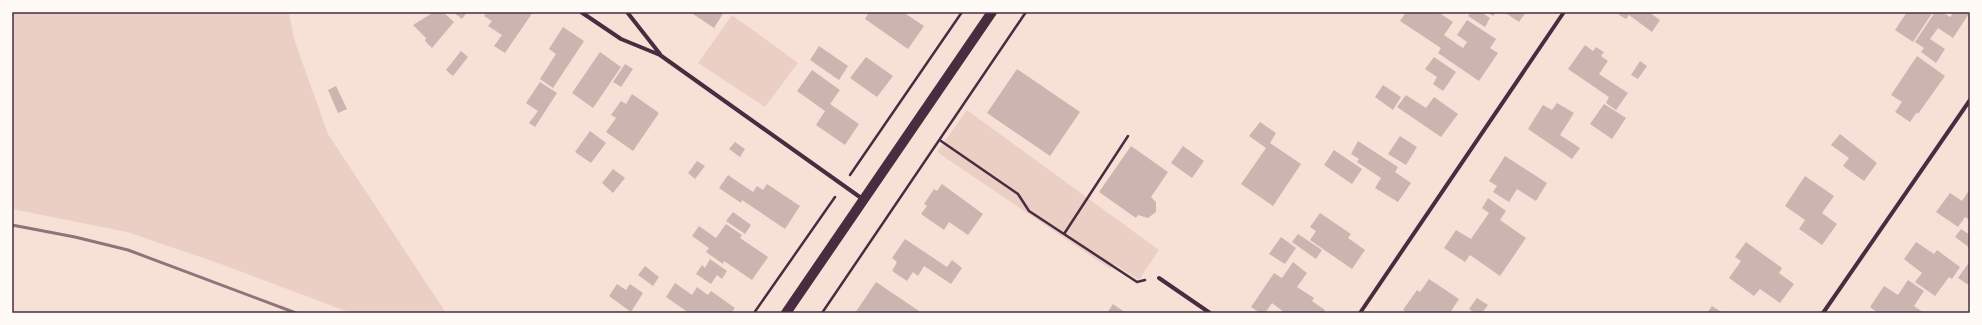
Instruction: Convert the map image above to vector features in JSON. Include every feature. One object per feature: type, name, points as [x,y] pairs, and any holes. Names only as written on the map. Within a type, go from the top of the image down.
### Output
[{"type":"main road","points":[[786,313],[992,12]]},
{"type":"street","points":[[581,12],[621,39],[660,55],[864,200]]},
{"type":"street","points":[[626,12],[660,55]]},
{"type":"street","points":[[1360,313],[1564,12]]},
{"type":"street","points":[[1823,313],[1970,100]]},
{"type":"street","points":[[1159,278],[1210,313]]},
{"type":"path","points":[[859,162],[962,12]]},
{"type":"path","points":[[822,313],[941,141],[1026,12]]},
{"type":"path","points":[[1064,234],[1128,136]]},
{"type":"path","points":[[941,141],[1018,194],[1029,211],[1137,282],[1159,278]]},
{"type":"path","points":[[754,313],[826,210]]},
{"type":"shaded area","points":[[12,12],[289,12],[294,39],[328,134],[446,313],[351,313],[218,263],[127,232],[12,209]]},
{"type":"shaded area","points":[[732,15],[798,63],[765,107],[698,63]]},
{"type":"shaded area","points":[[967,110],[1159,250],[1139,280],[1114,264],[1110,269],[937,152]]},
{"type":"building","points":[[434,12],[443,12],[454,22],[432,48],[425,41],[426,38],[413,25]]},
{"type":"building","points":[[453,12],[467,12],[462,19]]},
{"type":"building","points":[[487,12],[533,12],[505,53],[494,46],[502,35],[488,26],[492,21],[484,16]]},
{"type":"building","points":[[690,12],[724,12],[714,28]]},
{"type":"building","points":[[869,12],[903,12],[924,26],[908,49],[865,19]]},
{"type":"building","points":[[1406,12],[1438,12],[1453,22],[1444,35],[1463,48],[1467,42],[1457,35],[1467,20],[1496,39],[1490,48],[1498,53],[1479,81],[1438,53],[1441,48],[1400,21]]},
{"type":"building","points":[[1471,12],[1481,12],[1490,18],[1485,27],[1468,16]]},
{"type":"building","points":[[1487,12],[1496,12],[1493,16]]},
{"type":"building","points":[[1504,12],[1526,12],[1519,22]]},
{"type":"building","points":[[1621,12],[1649,12],[1660,20],[1652,32],[1629,15],[1626,19],[1619,15]]},
{"type":"building","points":[[1907,12],[1933,12],[1913,42],[1895,30]]},
{"type":"building","points":[[1935,12],[1942,12],[1950,17],[1954,12],[1970,12],[1953,38],[1938,28],[1930,39],[1945,49],[1936,63],[1921,52],[1924,48],[1915,42]]},
{"type":"building","points":[[563,27],[584,41],[553,88],[540,79],[556,54],[549,49]]},
{"type":"building","points":[[1585,45],[1593,51],[1596,47],[1604,52],[1601,56],[1608,61],[1599,74],[1628,93],[1616,110],[1606,103],[1609,97],[1568,69]]},
{"type":"building","points":[[819,46],[848,66],[839,80],[810,60]]},
{"type":"building","points":[[461,51],[468,57],[453,76],[446,70]]},
{"type":"building","points":[[600,52],[621,67],[593,108],[572,93]]},
{"type":"building","points":[[1917,56],[1945,76],[1918,114],[1917,112],[1910,122],[1895,112],[1902,102],[1891,95]]},
{"type":"building","points":[[866,57],[893,76],[877,97],[850,78]]},
{"type":"building","points":[[1434,57],[1456,72],[1443,91],[1433,84],[1437,77],[1425,69]]},
{"type":"building","points":[[1640,61],[1647,66],[1638,79],[1631,75]]},
{"type":"building","points":[[625,64],[633,69],[621,87],[613,82]]},
{"type":"building","points":[[1017,69],[1080,112],[1050,156],[987,113]]},
{"type":"building","points":[[812,70],[840,90],[830,104],[859,124],[845,145],[816,125],[825,111],[797,91]]},
{"type":"building","points":[[540,82],[557,93],[535,127],[529,123],[538,111],[526,103]]},
{"type":"building","points":[[1383,85],[1401,97],[1393,110],[1375,97]]},
{"type":"building","points":[[336,86],[347,109],[338,113],[328,90]]},
{"type":"building","points":[[632,94],[659,113],[633,151],[606,132],[616,118],[611,115],[621,101],[626,104]]},
{"type":"building","points":[[1406,95],[1426,108],[1434,97],[1458,114],[1441,137],[1397,107]]},
{"type":"building","points":[[1557,103],[1574,113],[1560,135],[1580,148],[1572,159],[1528,129],[1543,105],[1552,110]]},
{"type":"building","points":[[1604,104],[1626,118],[1612,139],[1590,124]]},
{"type":"building","points":[[1260,122],[1276,133],[1270,143],[1301,164],[1273,206],[1241,184],[1266,148],[1249,136]]},
{"type":"building","points":[[590,131],[606,143],[591,163],[575,152]]},
{"type":"building","points":[[1840,134],[1877,163],[1864,181],[1843,166],[1849,158],[1831,145]]},
{"type":"building","points":[[1400,136],[1417,147],[1406,165],[1388,154]]},
{"type":"building","points":[[1358,141],[1398,167],[1395,172],[1411,183],[1398,202],[1375,188],[1381,178],[1357,162],[1359,159],[1351,154]]},
{"type":"building","points":[[735,142],[745,149],[740,157],[729,149]]},
{"type":"building","points":[[1131,146],[1168,172],[1151,197],[1156,202],[1156,212],[1148,218],[1138,215],[1136,218],[1099,192]]},
{"type":"building","points":[[1183,146],[1204,161],[1192,178],[1171,163]]},
{"type":"building","points":[[1334,150],[1362,169],[1352,184],[1324,165]]},
{"type":"building","points":[[1505,156],[1547,183],[1536,201],[1517,189],[1509,202],[1493,192],[1497,186],[1489,181]]},
{"type":"building","points":[[697,161],[705,166],[695,179],[688,173]]},
{"type":"building","points":[[613,169],[625,178],[613,193],[602,183]]},
{"type":"building","points":[[728,175],[753,192],[757,186],[763,190],[767,184],[800,206],[785,229],[742,200],[741,203],[719,188]]},
{"type":"building","points":[[1805,176],[1834,196],[1822,213],[1837,224],[1822,245],[1799,229],[1805,220],[1785,206]]},
{"type":"building","points":[[942,184],[983,214],[968,235],[949,222],[944,230],[921,214],[927,206],[924,204],[934,189],[937,191]]},
{"type":"building","points":[[1970,189],[1970,220],[1965,217],[1958,227],[1936,212],[1950,193],[1962,201]]},
{"type":"building","points":[[1488,198],[1506,211],[1500,220],[1526,238],[1500,276],[1470,255],[1465,262],[1444,248],[1456,230],[1471,239],[1489,213],[1482,208]]},
{"type":"building","points":[[733,212],[751,225],[745,234],[726,221]]},
{"type":"building","points":[[1320,213],[1351,234],[1348,238],[1365,250],[1352,269],[1310,240],[1316,231],[1310,227]]},
{"type":"building","points":[[726,224],[742,235],[740,238],[768,257],[752,280],[724,261],[723,264],[706,252],[709,248],[692,236],[699,226],[716,238]]},
{"type":"building","points":[[1961,229],[1970,235],[1970,248],[1955,237]]},
{"type":"building","points":[[1298,234],[1322,250],[1316,259],[1292,242]]},
{"type":"building","points":[[1281,237],[1296,248],[1285,264],[1269,254]]},
{"type":"building","points":[[905,239],[947,267],[952,260],[962,268],[951,284],[924,266],[918,276],[913,272],[907,281],[892,271],[897,262],[892,258]]},
{"type":"building","points":[[1746,242],[1782,268],[1779,273],[1794,284],[1780,303],[1760,289],[1754,296],[1729,278],[1741,261],[1735,257]]},
{"type":"building","points":[[1916,242],[1934,254],[1937,250],[1960,267],[1952,279],[1949,277],[1935,296],[1915,282],[1922,273],[1904,259]]},
{"type":"building","points":[[710,259],[727,271],[722,279],[717,275],[711,284],[696,274],[702,265],[705,268]]},
{"type":"building","points":[[1970,261],[1970,286],[1958,278]]},
{"type":"building","points":[[1293,262],[1307,273],[1297,287],[1314,298],[1312,301],[1325,310],[1323,313],[1285,313],[1272,303],[1265,313],[1260,313],[1251,307],[1274,273],[1282,278]]},
{"type":"building","points":[[645,266],[659,277],[653,286],[638,275]]},
{"type":"building","points":[[1429,279],[1459,299],[1450,313],[1408,313],[1403,310],[1417,290],[1420,292]]},
{"type":"building","points":[[1908,280],[1924,291],[1914,306],[1924,313],[1878,313],[1870,307],[1884,286],[1898,295]]},
{"type":"building","points":[[876,282],[922,313],[855,313]]},
{"type":"building","points":[[675,283],[692,295],[697,287],[708,295],[711,291],[735,308],[731,313],[689,313],[666,297]]},
{"type":"building","points":[[617,284],[626,290],[630,284],[643,293],[631,312],[609,296]]},
{"type":"building","points":[[1477,298],[1488,305],[1482,313],[1475,313],[1469,309]]},
{"type":"building","points":[[1113,304],[1126,313],[1107,313]]},
{"type":"building","points":[[1712,306],[1723,313],[1707,313]]},
{"type":"railway","points":[[12,225],[75,237],[128,250],[296,313]]}]
